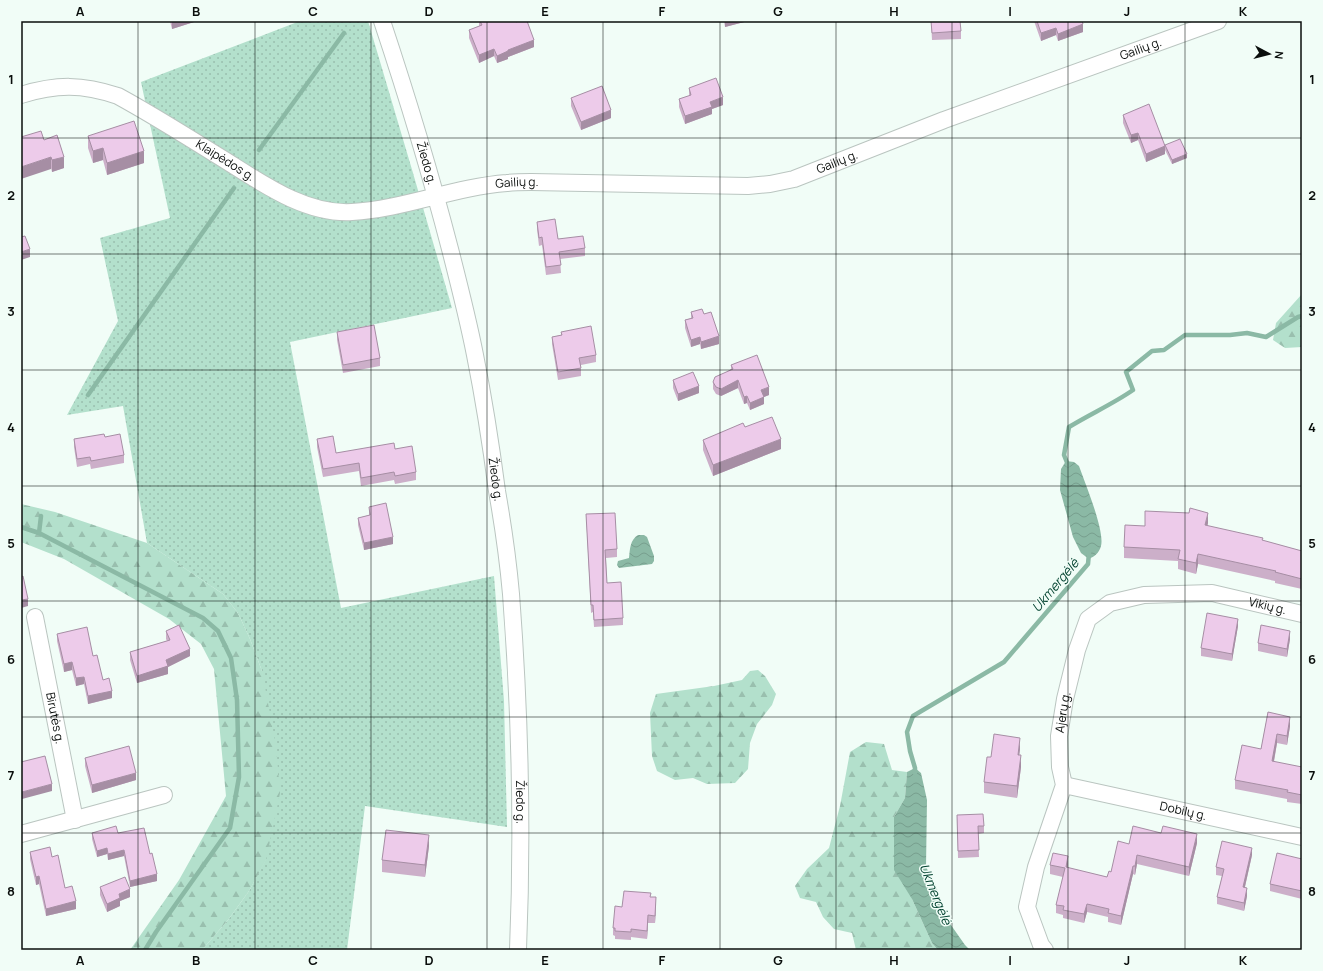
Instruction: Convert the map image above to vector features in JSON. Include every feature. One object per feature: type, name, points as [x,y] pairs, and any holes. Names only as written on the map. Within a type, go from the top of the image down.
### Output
[{"type":"street","name":"Žiedo g.","points":[[382,21],[407,97],[436,197],[475,354],[489,433],[506,550],[516,670],[520,779],[521,876],[518,950]]},
{"type":"street","name":"Gailių g.","points":[[436,197],[479,187],[506,183],[748,186],[770,184],[794,179],[944,120],[1218,21]]},
{"type":"street","name":"Klaipėdos g.","points":[[21,95],[48,88],[66,86],[102,90],[118,96],[262,182],[292,199],[310,207],[350,212],[370,210],[436,197]]},
{"type":"street","name":"Ajerų g.","points":[[1064,785],[1060,767],[1060,728],[1076,650],[1088,619],[1110,603],[1144,595],[1212,593],[1233,598]]},
{"type":"street","name":"Vikių g.","points":[[1233,598],[1302,614]]},
{"type":"street","name":"Birutės g.","points":[[35,617],[75,820]]},
{"type":"street","name":"Dobilų g.","points":[[1064,785],[1302,836]]},
{"type":"street","points":[[1045,950],[1041,945],[1027,907],[1036,867],[1064,785]]},
{"type":"street","points":[[21,834],[164,794]]},
{"type":"green space","points":[[300,21],[368,21],[452,308],[290,342],[341,608],[494,576],[504,701],[507,827],[365,806],[347,950],[202,950],[228,920],[249,891],[266,859],[262,671],[238,613],[223,594],[147,543],[123,406],[67,415],[118,321],[100,238],[170,218],[141,82]]},
{"type":"green space","points":[[1302,294],[1302,347],[1285,348],[1273,340],[1276,323]]},
{"type":"green space","points":[[21,504],[55,512],[147,543],[223,594],[238,613],[250,639],[262,671],[276,746],[280,793],[266,860],[249,891],[228,920],[202,950],[130,950],[179,880],[226,796],[214,669],[201,644],[169,619],[64,559],[21,542]]},
{"type":"green space","points":[[758,670],[765,676],[776,694],[772,705],[757,724],[750,743],[748,769],[735,783],[707,784],[693,778],[675,780],[657,771],[652,756],[650,713],[656,694],[714,686],[742,680],[750,671]]},
{"type":"green space","points":[[866,742],[884,744],[892,770],[907,772],[905,798],[894,817],[912,899],[932,943],[938,950],[856,950],[852,933],[834,929],[823,917],[816,902],[800,898],[795,886],[807,869],[829,848],[840,806],[850,752]]},
{"type":"water","points":[[1066,461],[1074,462],[1079,466],[1094,507],[1100,530],[1101,546],[1099,551],[1089,559],[1081,553],[1073,537],[1060,490],[1061,469]]},
{"type":"water","points":[[638,535],[644,535],[647,537],[654,556],[654,561],[652,564],[619,568],[617,565],[618,561],[629,558],[633,539]]},
{"type":"water","points":[[915,768],[921,773],[927,800],[926,867],[936,886],[946,918],[970,950],[938,950],[932,943],[912,899],[894,870],[894,817],[905,798],[907,772]]},
{"type":"building","points":[[480,21],[527,21],[534,40],[497,56],[494,49],[479,55],[469,30],[482,25]]},
{"type":"building","points":[[931,21],[960,21],[961,31],[932,33]]},
{"type":"building","points":[[1037,21],[1082,21],[1083,24],[1058,34],[1056,28],[1041,33]]},
{"type":"building","points":[[716,78],[723,97],[710,102],[712,107],[685,116],[679,99],[691,95],[689,88]]},
{"type":"building","points":[[602,86],[611,110],[581,122],[571,98]]},
{"type":"building","points":[[1149,104],[1165,146],[1146,154],[1138,133],[1131,135],[1123,115]]},
{"type":"building","points":[[134,121],[144,151],[107,163],[103,148],[93,151],[88,136]]},
{"type":"building","points":[[41,131],[44,140],[57,135],[64,157],[52,160],[51,157],[21,167],[21,137]]},
{"type":"building","points":[[1180,139],[1187,154],[1172,160],[1165,145]]},
{"type":"building","points":[[555,219],[558,239],[583,236],[585,248],[559,252],[561,265],[546,267],[542,237],[539,238],[537,222]]},
{"type":"building","points":[[25,236],[30,249],[21,252],[21,237]]},
{"type":"building","points":[[702,309],[704,314],[711,312],[719,336],[701,342],[700,337],[691,340],[685,320],[693,318],[691,312]]},
{"type":"building","points":[[374,325],[380,358],[343,365],[337,332]]},
{"type":"building","points":[[591,326],[596,355],[579,358],[581,368],[558,372],[552,337],[562,335],[561,332]]},
{"type":"building","points":[[757,355],[769,387],[761,390],[764,397],[750,403],[747,396],[744,397],[738,380],[721,389],[716,387],[713,382],[715,377],[733,369],[731,365]]},
{"type":"building","points":[[693,372],[699,386],[678,394],[673,380]]},
{"type":"building","points":[[772,417],[781,439],[713,465],[703,440],[743,423],[745,427]]},
{"type":"building","points":[[104,434],[105,437],[120,434],[124,455],[91,461],[90,457],[77,459],[74,439]]},
{"type":"building","points":[[333,436],[336,453],[394,443],[395,449],[412,446],[416,472],[395,476],[394,472],[361,478],[359,463],[323,469],[317,439]]},
{"type":"building","points":[[386,503],[393,537],[364,543],[358,518],[370,515],[369,507]]},
{"type":"building","points":[[1190,508],[1208,513],[1205,525],[1263,538],[1262,540],[1302,551],[1302,579],[1275,572],[1276,571],[1198,554],[1196,563],[1178,559],[1180,550],[1124,547],[1125,525],[1145,526],[1145,511],[1189,513]]},
{"type":"building","points":[[615,513],[617,549],[605,550],[607,583],[621,582],[623,618],[594,620],[593,605],[591,605],[586,514]]},
{"type":"building","points":[[23,576],[28,599],[21,600],[21,577]]},
{"type":"building","points":[[1207,613],[1238,619],[1232,654],[1201,648]]},
{"type":"building","points":[[179,625],[190,649],[166,660],[168,666],[137,676],[130,652],[170,640],[166,631]]},
{"type":"building","points":[[1261,625],[1290,631],[1287,649],[1258,643]]},
{"type":"building","points":[[87,627],[93,656],[97,655],[103,680],[109,678],[112,691],[88,696],[84,677],[76,678],[72,662],[64,664],[57,634]]},
{"type":"building","points":[[1268,712],[1290,717],[1287,736],[1277,734],[1272,761],[1302,767],[1302,795],[1287,792],[1288,790],[1235,780],[1242,745],[1261,749]]},
{"type":"building","points":[[994,734],[1020,738],[1018,755],[1021,755],[1017,786],[984,782],[987,757],[991,757]]},
{"type":"building","points":[[129,746],[136,773],[92,785],[85,758]]},
{"type":"building","points":[[45,756],[52,784],[22,792],[21,762]]},
{"type":"building","points":[[983,814],[984,826],[978,826],[979,850],[958,851],[957,815]]},
{"type":"building","points":[[116,826],[118,833],[144,828],[150,854],[152,853],[157,874],[130,881],[124,850],[108,854],[107,848],[97,851],[92,833]]},
{"type":"building","points":[[1133,826],[1161,833],[1163,826],[1197,834],[1189,867],[1137,855],[1121,916],[1108,913],[1109,909],[1087,904],[1084,914],[1063,910],[1064,906],[1056,905],[1065,868],[1050,865],[1053,853],[1068,856],[1066,867],[1107,877],[1109,871],[1111,872],[1118,841],[1129,844]]},
{"type":"building","points":[[386,830],[429,835],[425,865],[382,860]]},
{"type":"building","points":[[1222,841],[1252,848],[1243,887],[1247,888],[1244,903],[1217,897],[1224,869],[1216,867]]},
{"type":"building","points":[[50,847],[52,857],[58,855],[65,888],[72,886],[76,901],[46,909],[39,876],[36,877],[30,852]]},
{"type":"building","points":[[1277,853],[1302,859],[1302,891],[1270,884]]},
{"type":"building","points":[[125,877],[130,889],[119,894],[120,898],[107,904],[100,887]]},
{"type":"building","points":[[624,891],[651,893],[650,897],[656,897],[655,916],[648,915],[647,931],[631,929],[631,932],[615,931],[615,928],[613,928],[615,906],[622,907]]},
{"type":"waterway","points":[[259,150],[344,33]]},
{"type":"waterway","points":[[88,395],[234,188]]},
{"type":"waterway","name":"Ukmergėlė","points":[[1068,465],[1064,455],[1069,427],[1133,390],[1126,372],[1152,351],[1164,350],[1185,335],[1230,335],[1247,333],[1266,337],[1302,316]]},
{"type":"waterway","points":[[39,533],[41,516]]},
{"type":"waterway","points":[[21,527],[39,533],[203,618],[218,631],[231,658],[237,700],[239,777],[230,828],[156,932],[145,950]]},
{"type":"waterway","name":"Ukmergėlė","points":[[915,773],[907,732],[913,716],[1004,662],[1088,564],[1089,553]]}]
